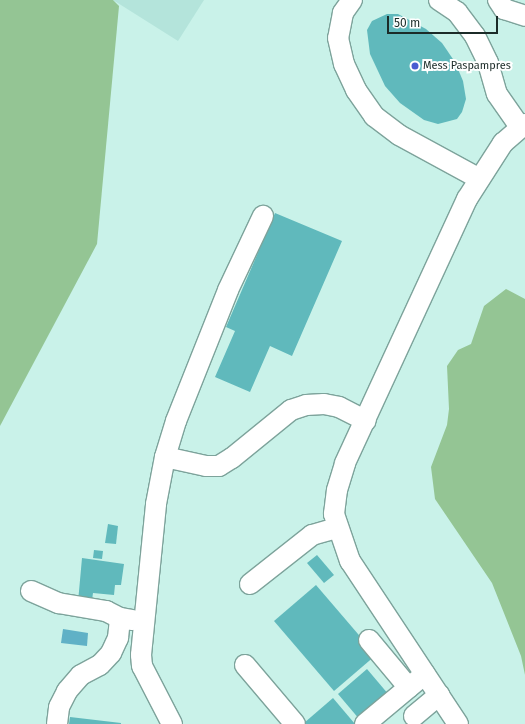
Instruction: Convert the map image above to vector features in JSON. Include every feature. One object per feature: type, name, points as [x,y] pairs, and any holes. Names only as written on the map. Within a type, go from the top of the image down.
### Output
[{"type":"lane","points":[[352,0],[343,13],[338,38],[347,71],[356,90],[374,116],[399,135],[478,178]]},
{"type":"lane","points":[[439,0],[457,12],[475,36],[488,63],[497,94],[523,126],[503,143],[478,178],[366,421],[345,463],[337,490],[334,514],[337,528],[350,561],[458,724]]},
{"type":"lane","points":[[498,0],[504,10],[525,16]]},
{"type":"lane","points":[[172,724],[142,666],[141,655],[156,504],[165,457],[194,374],[228,290],[263,216]]},
{"type":"lane","points":[[165,457],[206,466],[219,466],[232,458],[291,410],[306,405],[324,404],[339,408],[366,421]]},
{"type":"lane","points":[[250,584],[312,535],[337,528]]},
{"type":"lane","points":[[28,596],[54,615],[106,622],[120,618],[145,622]]},
{"type":"lane","points":[[57,724],[59,707],[66,691],[81,675],[100,665],[111,653],[118,638],[120,618]]},
{"type":"lane","points":[[368,640],[409,688]]},
{"type":"lane","points":[[245,665],[295,724]]},
{"type":"lane","points":[[365,724],[425,674]]},
{"type":"lane","points":[[413,721],[438,695]]},
{"type":"shaded area","points":[[113,0],[204,0],[178,41]]},
{"type":"shaded area","points":[[63,629],[88,633],[87,646],[61,643]]},
{"type":"green space","points":[[0,0],[113,0],[119,6],[97,244],[0,426]]},
{"type":"green space","points":[[506,289],[525,299],[525,675],[521,656],[492,583],[435,499],[431,467],[447,425],[449,409],[447,366],[458,350],[471,344],[484,306]]},
{"type":"building","name":"Mess Paspampres","points":[[387,14],[398,14],[426,29],[442,43],[455,62],[463,81],[466,99],[462,112],[457,119],[438,124],[424,120],[400,103],[385,86],[370,54],[367,30],[372,21]]},
{"type":"building","points":[[275,213],[342,241],[292,356],[270,346],[250,392],[215,377],[235,331],[226,327]]},
{"type":"building","points":[[108,524],[118,526],[116,544],[105,543]]},
{"type":"building","points":[[94,550],[103,551],[102,559],[93,558]]},
{"type":"building","points":[[317,555],[334,575],[324,583],[307,563]]},
{"type":"building","points":[[82,558],[124,564],[121,585],[115,585],[114,595],[93,593],[90,615],[77,613]]},
{"type":"building","points":[[316,585],[376,655],[334,691],[274,621]]},
{"type":"building","points":[[367,669],[389,695],[360,720],[338,694]]},
{"type":"building","points":[[333,698],[355,724],[304,723]]},
{"type":"building","points":[[70,717],[121,723],[121,724],[69,724]]},
{"type":"place","name":"Mess Paspampres","points":[[415,66]]}]
